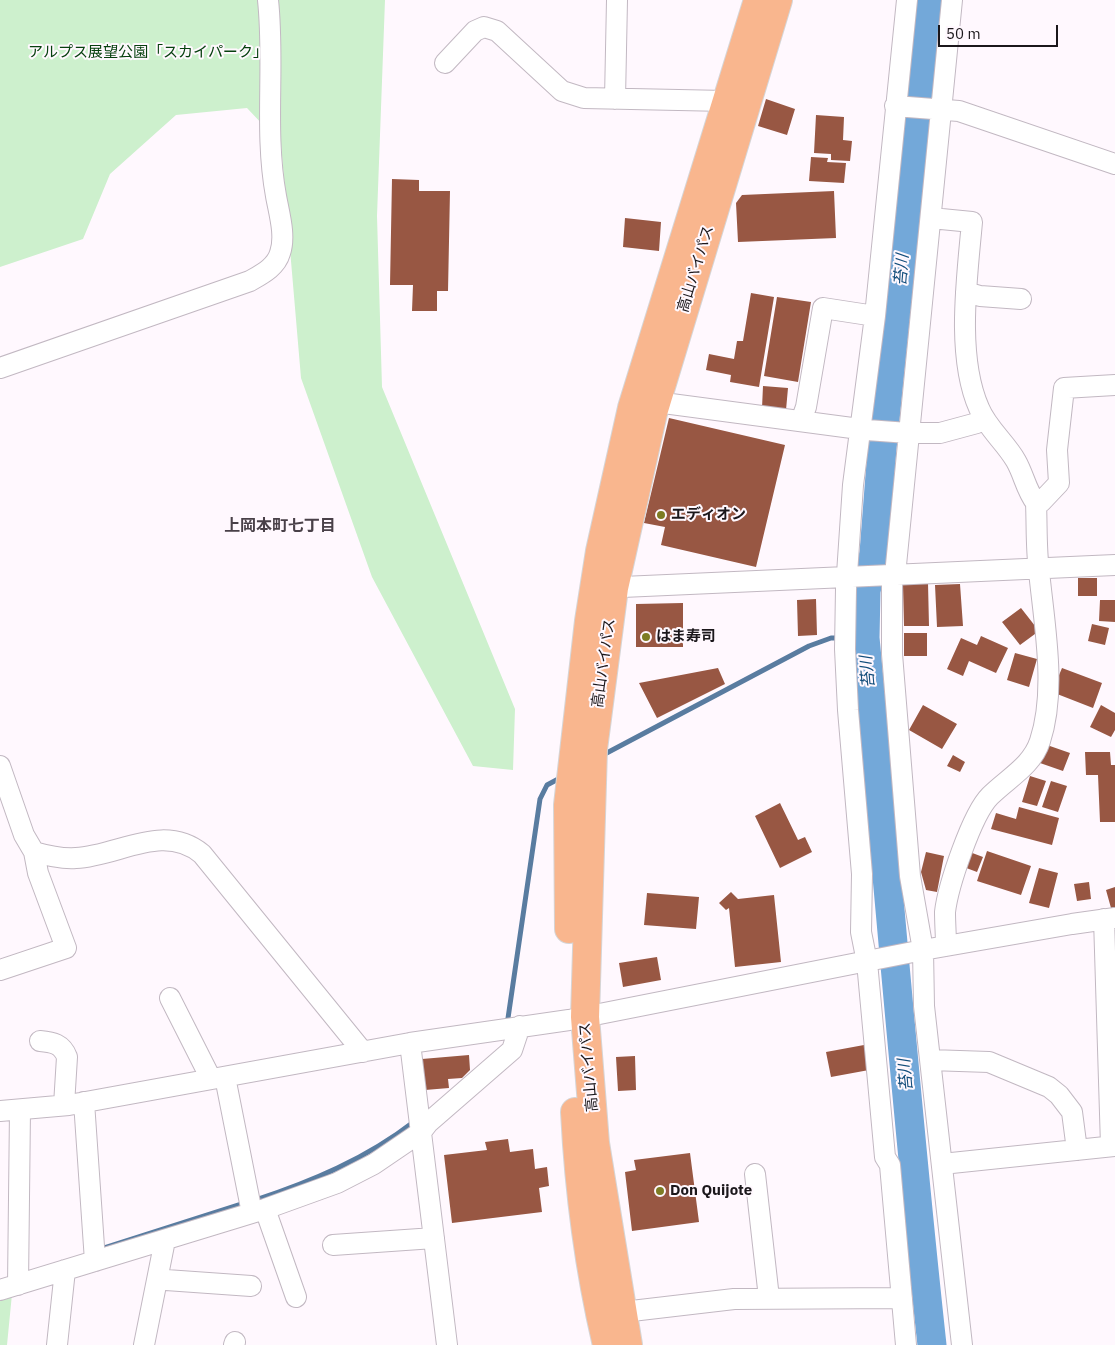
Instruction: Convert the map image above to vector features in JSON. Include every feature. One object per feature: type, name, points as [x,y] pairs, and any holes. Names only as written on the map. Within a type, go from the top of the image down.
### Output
[{"type":"highway","name":"高山バイパス","points":[[607,1345],[597,1296],[578,1165],[577,1018],[568,805],[581,767],[604,588],[632,408],[758,0]]},
{"type":"highway","name":"高山バイパス","points":[[604,588],[656,402],[778,0]]},
{"type":"highway","name":"高山バイパス","points":[[577,1018],[628,1345]]},
{"type":"street","points":[[0,368],[250,281],[271,267],[277,260],[281,251],[282,234],[270,152],[268,0]]},
{"type":"street","points":[[615,98],[617,0]]},
{"type":"street","points":[[906,1345],[890,1165],[885,1157],[871,961],[861,932],[862,874],[845,650],[845,628],[863,429],[898,106],[907,0]]},
{"type":"street","points":[[952,0],[939,110],[931,218],[905,433],[891,575],[892,654],[910,876],[962,1345]]},
{"type":"street","points":[[445,63],[475,31],[484,27],[491,28],[568,95],[726,101]]},
{"type":"street","points":[[898,106],[959,111],[1115,164]]},
{"type":"street","points":[[931,218],[972,222],[965,317],[967,350],[978,406],[984,419],[1017,462],[1030,496],[1036,503],[1038,568],[1048,668],[1043,732],[1038,747],[1028,763],[989,797],[978,810],[949,895],[946,911],[946,946]]},
{"type":"street","points":[[966,292],[980,296],[1021,299]]},
{"type":"street","points":[[801,421],[806,407],[823,308],[875,316]]},
{"type":"street","points":[[1036,503],[1041,502],[1058,483],[1057,450],[1064,388],[1115,385]]},
{"type":"street","points":[[656,402],[905,433],[940,432],[977,424]]},
{"type":"street","points":[[604,588],[1115,565]]},
{"type":"street","points":[[0,766],[24,835],[34,852],[38,873],[66,948],[0,970]]},
{"type":"street","points":[[34,852],[51,858],[78,858],[162,840],[176,840],[192,846],[202,854],[363,1052]]},
{"type":"street","points":[[0,1111],[74,1104],[410,1043],[577,1018],[919,951],[1110,919],[1113,1146],[942,1164]]},
{"type":"street","points":[[170,998],[218,1078],[254,1207],[296,1297]]},
{"type":"street","points":[[20,1110],[14,1281],[65,1270],[95,1255],[166,1240],[254,1207],[338,1183],[374,1164],[420,1130],[512,1050],[519,1026]]},
{"type":"street","points":[[40,1041],[54,1042],[65,1052],[67,1057],[95,1255]]},
{"type":"street","points":[[410,1043],[447,1345]]},
{"type":"street","points":[[930,1060],[989,1062],[1049,1088],[1059,1095],[1072,1112],[1076,1150]]},
{"type":"street","points":[[755,1174],[769,1298]]},
{"type":"street","points":[[333,1245],[434,1238]]},
{"type":"street","points":[[144,1345],[166,1240]]},
{"type":"street","points":[[57,1345],[65,1270]]},
{"type":"street","points":[[158,1276],[166,1280],[251,1286]]},
{"type":"street","points":[[622,1312],[688,1303],[769,1298],[902,1298]]},
{"type":"green space","name":"アルプス展望公園「スカイパーク」","points":[[0,0],[385,0],[377,216],[382,387],[515,709],[513,770],[473,766],[372,577],[301,378],[281,144],[247,108],[176,115],[110,174],[83,239],[0,267]]},
{"type":"green space","points":[[12,1294],[7,1345],[0,1345],[0,1298]]},
{"type":"building","points":[[766,99],[795,109],[787,135],[758,126]]},
{"type":"building","points":[[816,115],[844,117],[843,140],[852,141],[850,161],[831,160],[831,154],[814,153]]},
{"type":"building","points":[[811,157],[828,158],[827,162],[846,163],[844,183],[809,181]]},
{"type":"building","points":[[392,179],[419,180],[419,191],[450,191],[448,291],[437,291],[437,311],[412,311],[413,285],[390,285]]},
{"type":"building","points":[[834,191],[836,238],[738,242],[736,203],[742,195]]},
{"type":"building","points":[[625,218],[661,222],[659,251],[623,247]]},
{"type":"building","points":[[751,293],[774,297],[759,387],[730,382],[731,375],[706,370],[709,354],[734,359],[737,341],[743,341]]},
{"type":"building","points":[[777,297],[811,302],[798,382],[764,376]]},
{"type":"building","points":[[763,386],[788,388],[786,410],[762,408]]},
{"type":"building","points":[[669,418],[785,445],[756,567],[661,545],[665,527],[644,523]]},
{"type":"building","points":[[1078,578],[1097,578],[1097,596],[1078,596]]},
{"type":"building","points":[[928,583],[929,626],[904,626],[903,584]]},
{"type":"building","points":[[960,584],[963,626],[937,627],[935,585]]},
{"type":"building","points":[[816,599],[817,635],[798,636],[797,600]]},
{"type":"building","points":[[1100,600],[1115,600],[1115,622],[1099,621]]},
{"type":"building","points":[[683,603],[683,647],[636,647],[636,604]]},
{"type":"building","points":[[1021,608],[1039,631],[1020,645],[1002,622]]},
{"type":"building","points":[[1092,624],[1109,628],[1105,645],[1088,641]]},
{"type":"building","points":[[904,633],[927,633],[927,656],[904,656]]},
{"type":"building","points":[[981,636],[1008,648],[996,673],[969,661],[963,676],[947,669],[961,638],[977,645]]},
{"type":"building","points":[[1015,653],[1037,659],[1029,687],[1007,680]]},
{"type":"building","points":[[718,668],[725,684],[657,718],[639,683]]},
{"type":"building","points":[[1062,668],[1102,683],[1093,708],[1052,692]]},
{"type":"building","points":[[923,705],[957,724],[942,749],[909,730]]},
{"type":"building","points":[[1101,705],[1115,713],[1115,730],[1111,737],[1090,727]]},
{"type":"building","points":[[1047,745],[1070,753],[1063,771],[1040,763]]},
{"type":"building","points":[[1085,752],[1110,752],[1111,765],[1115,765],[1115,822],[1100,822],[1098,775],[1086,775]]},
{"type":"building","points":[[953,755],[965,762],[960,772],[947,766]]},
{"type":"building","points":[[1030,776],[1046,781],[1037,806],[1022,802]]},
{"type":"building","points":[[1051,781],[1067,786],[1058,812],[1042,807]]},
{"type":"building","points":[[780,803],[798,840],[805,837],[812,852],[780,868],[755,816]]},
{"type":"building","points":[[1019,807],[1059,818],[1052,845],[991,829],[996,813],[1016,819]]},
{"type":"building","points":[[967,851],[983,857],[977,872],[961,866]]},
{"type":"building","points":[[987,851],[1031,866],[1021,895],[977,881]]},
{"type":"building","points":[[926,852],[944,856],[937,892],[926,890],[921,872]]},
{"type":"building","points":[[1039,868],[1058,873],[1049,908],[1029,903]]},
{"type":"building","points":[[1089,882],[1091,899],[1077,901],[1074,884]]},
{"type":"building","points":[[1115,887],[1115,907],[1111,908],[1106,890]]},
{"type":"building","points":[[731,892],[738,899],[774,895],[781,962],[735,967],[729,908],[726,910],[719,903]]},
{"type":"building","points":[[647,893],[699,897],[696,929],[644,925]]},
{"type":"building","points":[[657,957],[661,980],[623,987],[619,963]]},
{"type":"building","points":[[864,1045],[869,1070],[831,1077],[826,1052]]},
{"type":"building","points":[[469,1055],[470,1070],[462,1078],[448,1079],[449,1088],[425,1090],[422,1059]]},
{"type":"building","points":[[635,1056],[636,1090],[618,1091],[616,1057]]},
{"type":"building","points":[[508,1139],[510,1152],[533,1149],[535,1169],[547,1167],[549,1186],[539,1188],[542,1212],[452,1223],[444,1155],[487,1150],[485,1142]]},
{"type":"building","points":[[690,1153],[699,1222],[632,1231],[625,1172],[636,1170],[634,1160]]},
{"type":"waterway","name":"苔川","points":[[928,0],[882,449],[874,553],[866,591],[865,638],[932,1345]]},
{"type":"waterway","points":[[601,756],[809,646],[831,638],[841,638]]},
{"type":"waterway","points":[[849,638],[865,638]]},
{"type":"waterway","points":[[507,1025],[540,799],[547,785],[562,777]]},
{"type":"waterway","points":[[253,1201],[296,1186],[358,1158],[415,1121]]},
{"type":"waterway","points":[[98,1250],[245,1203]]},
{"type":"place","name":"エディオン","points":[[661,515]]},
{"type":"place","name":"はま寿司","points":[[646,637]]},
{"type":"place","name":"Don Quijote","points":[[660,1191]]},
{"type":"district","name":"上岡本町七丁目","points":[[280,526]]}]
